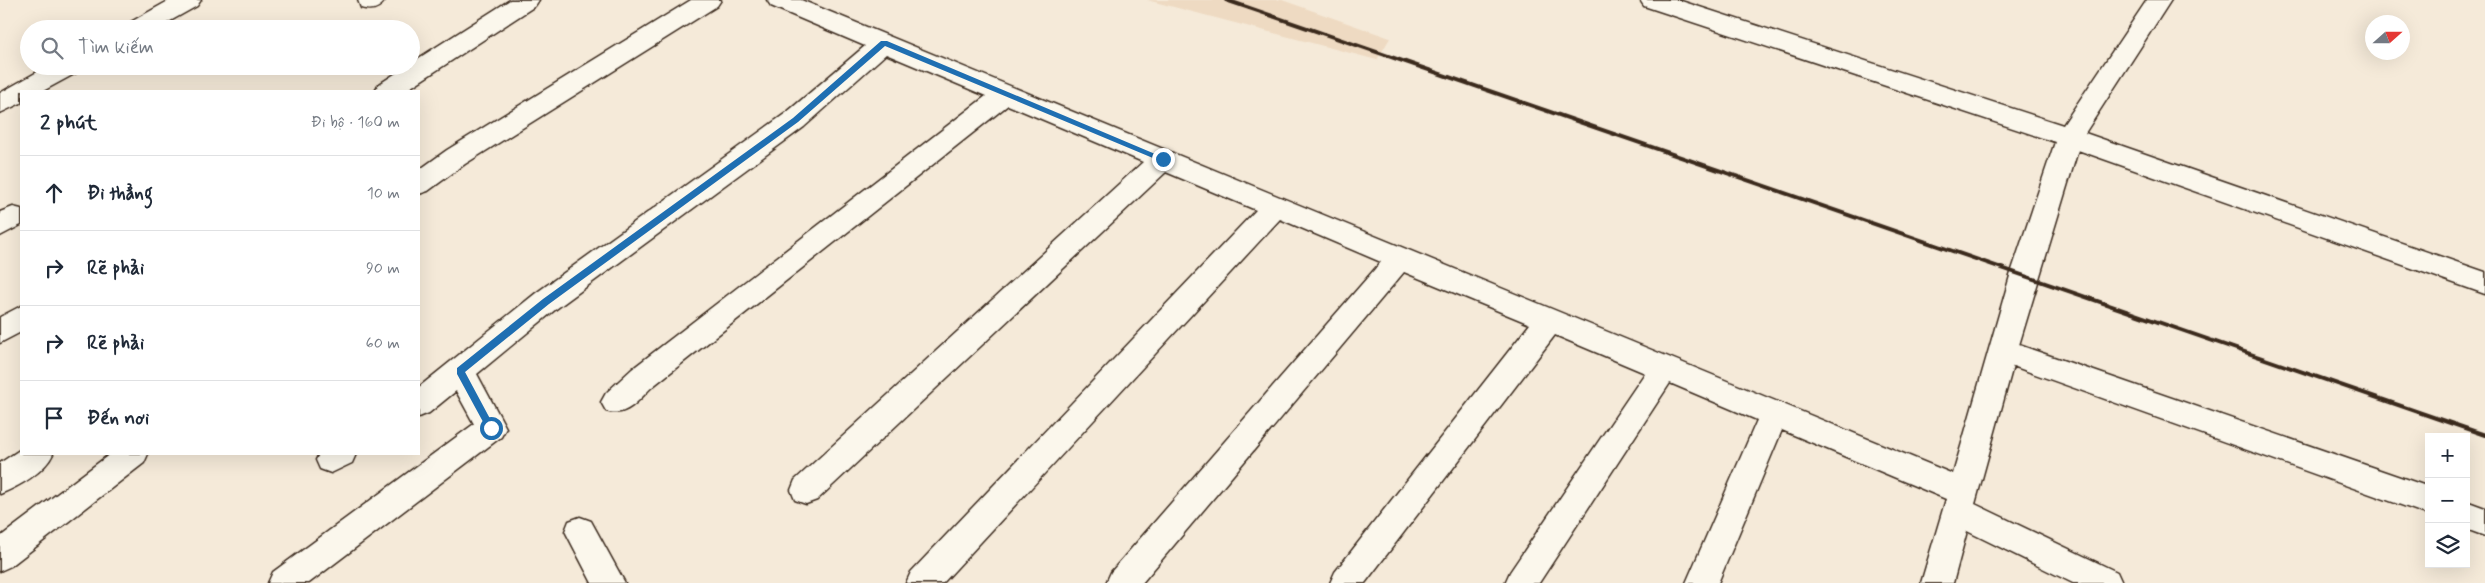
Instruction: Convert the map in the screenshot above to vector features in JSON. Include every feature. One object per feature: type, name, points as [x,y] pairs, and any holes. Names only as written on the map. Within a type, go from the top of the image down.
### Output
[{"type":"street","points":[[153,20],[189,0]]},
{"type":"street","points":[[420,70],[527,0]]},
{"type":"street","points":[[420,183],[456,157],[709,0]]},
{"type":"street","points":[[780,0],[1774,414],[1960,502],[2106,583]]},
{"type":"street","points":[[1652,0],[2069,138],[2485,283]]},
{"type":"street","points":[[1937,583],[2024,276],[2069,138],[2159,0]]},
{"type":"street","points":[[420,403],[546,302],[795,120],[884,43]]},
{"type":"street","points":[[26,90],[53,75]]},
{"type":"street","points":[[389,90],[412,75]]},
{"type":"street","points":[[0,104],[20,93]]},
{"type":"street","points":[[616,402],[642,378],[787,263],[1006,94]]},
{"type":"street","points":[[806,490],[1163,159]]},
{"type":"street","points":[[922,583],[1276,206]]},
{"type":"street","points":[[1122,583],[1400,258]]},
{"type":"street","points":[[0,331],[20,319]]},
{"type":"street","points":[[1346,583],[1550,320]]},
{"type":"street","points":[[2003,351],[2425,500]]},
{"type":"street","points":[[1521,583],[1664,368]]},
{"type":"street","points":[[284,583],[491,428],[460,371]]},
{"type":"street","points":[[1702,583],[1774,414]]},
{"type":"street","points":[[0,480],[37,455]]},
{"type":"street","points":[[0,556],[132,455]]},
{"type":"street","points":[[2470,516],[2485,522]]},
{"type":"street","points":[[580,531],[609,583]]},
{"type":"shaded area","points":[[1147,0],[1282,0],[1390,38],[1377,60]]},
{"type":"railway","points":[[1226,0],[2485,435]]},
{"type":"route","points":[[491,428],[460,371],[546,302],[795,120],[884,43],[1163,159]]}]
